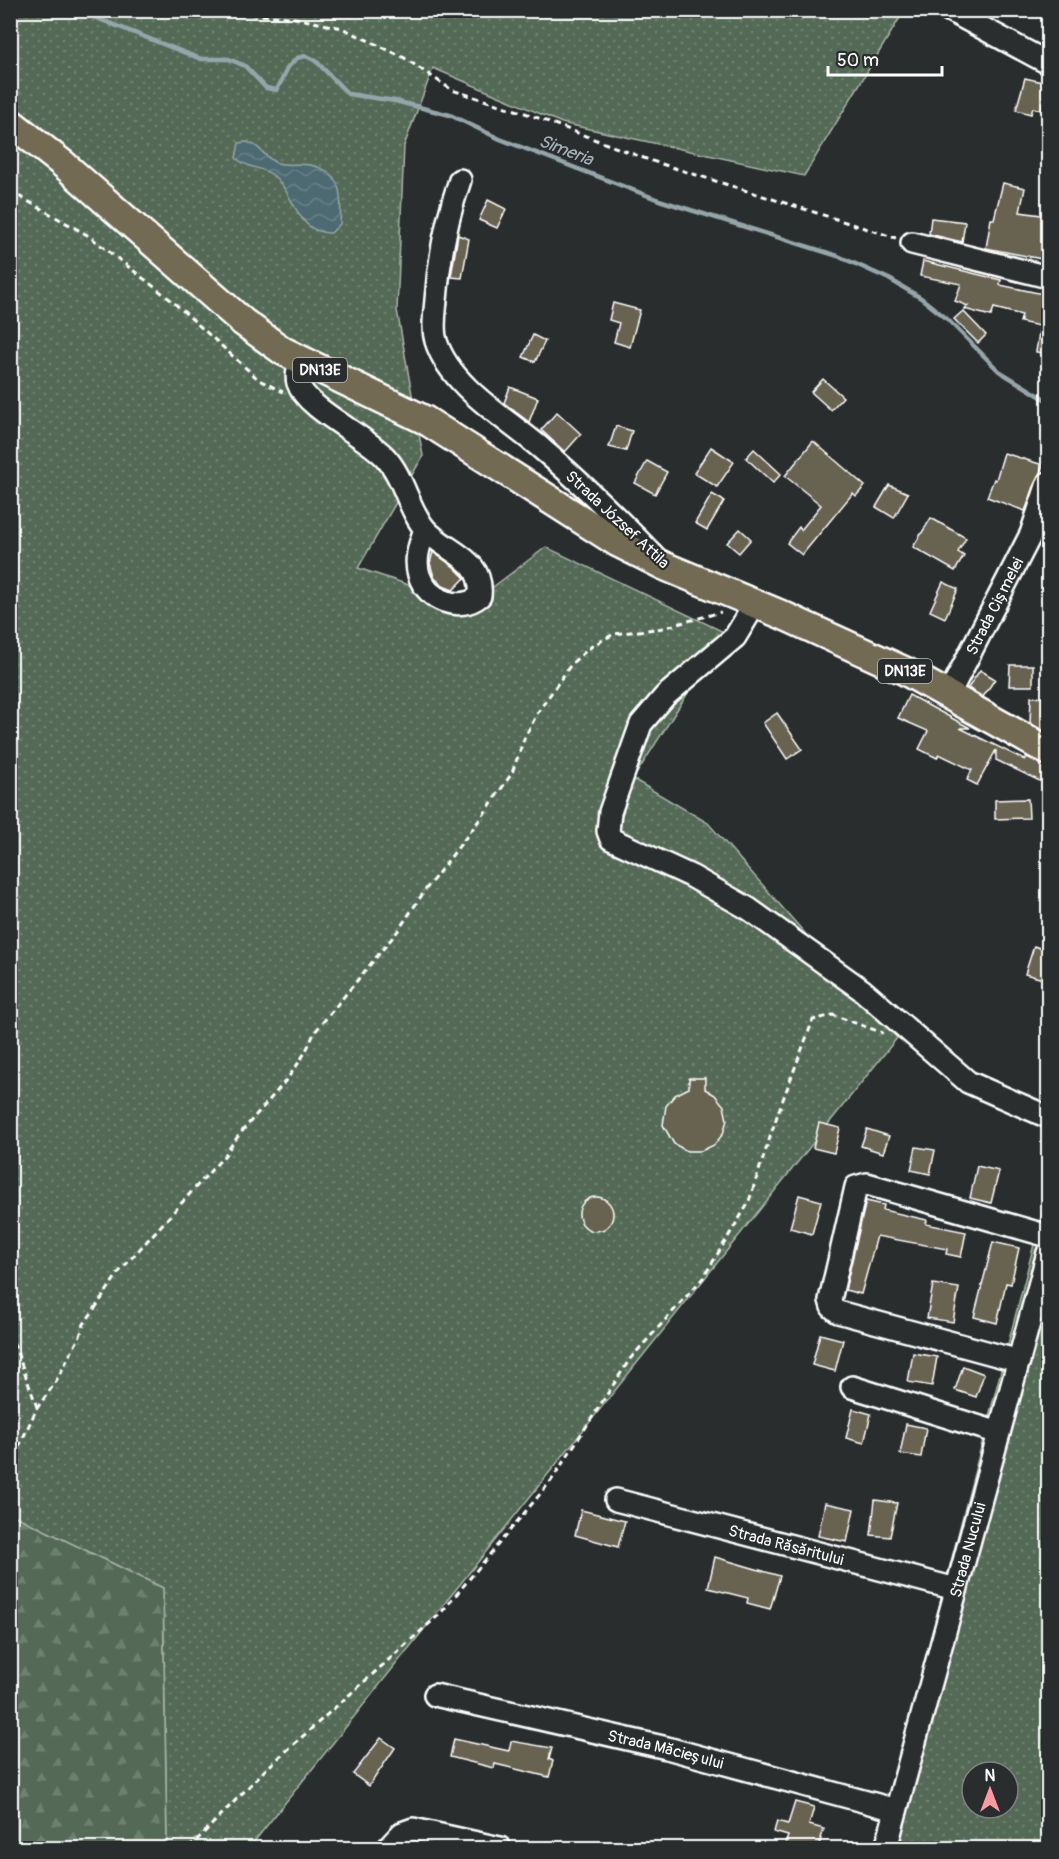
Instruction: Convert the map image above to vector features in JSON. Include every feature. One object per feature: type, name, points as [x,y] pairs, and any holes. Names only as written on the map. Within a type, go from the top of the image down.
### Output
[{"type":"main road","name":"DN13E","points":[[10,122],[267,342],[301,361],[424,420],[593,528],[664,566]]},
{"type":"main road","name":"Strada József Attila","points":[[664,566],[861,650],[949,694],[1048,751]]},
{"type":"street","points":[[949,10],[1048,63]]},
{"type":"street","name":"Strada József Attila","points":[[460,180],[446,221],[439,259],[434,324],[435,339],[440,351],[483,403],[543,450],[664,566]]},
{"type":"street","points":[[912,243],[1048,277]]},
{"type":"street","points":[[301,361],[297,375],[298,384],[311,401],[386,458],[425,529]]},
{"type":"street","name":"Strada Cișmelei","points":[[949,694],[1031,534],[1048,483]]},
{"type":"street","points":[[754,604],[735,638],[665,696],[641,724],[610,812],[608,831],[611,839],[691,876],[749,909],[862,990],[968,1082],[1048,1117]]},
{"type":"street","points":[[1019,1361],[838,1312],[832,1307],[830,1300],[856,1187],[867,1184],[1048,1236]]},
{"type":"street","name":"Strada Nucului","points":[[886,1848],[1048,1253]]},
{"type":"street","points":[[852,1387],[999,1433]]},
{"type":"street","name":"Strada Răsăritului","points":[[616,1500],[956,1589]]},
{"type":"street","name":"Strada Măcieșului","points":[[435,1695],[667,1748],[896,1810]]},
{"type":"street","points":[[388,1848],[402,1833],[413,1829],[500,1848]]},
{"type":"path","points":[[231,10],[241,14],[291,17],[342,28],[403,57],[452,90],[525,113],[649,160],[912,243]]},
{"type":"path","points":[[10,191],[89,237],[105,249],[189,315],[258,380],[276,390],[311,401]]},
{"type":"path","points":[[10,1466],[37,1408],[55,1383],[84,1324],[120,1272],[225,1155],[236,1136],[276,1092],[309,1047],[314,1033],[397,932],[512,773],[524,739],[538,711],[570,669],[572,663],[592,645],[614,634],[663,628],[754,604]]},
{"type":"path","points":[[189,1848],[265,1770],[440,1614],[551,1481],[630,1359],[703,1278],[748,1204],[778,1110],[813,1020],[833,1015],[886,1034]]},
{"type":"path","points":[[10,1333],[37,1408]]},
{"type":"green space","points":[[11,11],[904,11],[804,176],[562,123],[433,68],[404,146],[397,310],[423,456],[358,568],[469,605],[546,547],[726,633],[633,779],[708,823],[897,1038],[249,1848],[167,1848],[163,1588],[11,1514]]},
{"type":"green space","points":[[1048,1191],[1048,1848],[876,1848]]},
{"type":"green space","points":[[11,1514],[163,1588],[167,1848],[11,1848]]},
{"type":"water","points":[[239,143],[251,143],[277,163],[310,165],[329,173],[335,179],[340,195],[340,224],[331,233],[319,232],[310,227],[274,176],[240,162],[236,158]]},
{"type":"building","points":[[1025,78],[1047,83],[1041,110],[1033,108],[1031,114],[1016,110]]},
{"type":"building","points":[[1003,183],[1025,188],[1020,212],[1048,216],[1047,260],[986,248],[991,219],[994,219]]},
{"type":"building","points":[[488,200],[506,209],[497,228],[479,220]]},
{"type":"building","points":[[931,218],[965,222],[962,242],[929,234]]},
{"type":"building","points":[[458,235],[469,239],[462,278],[451,277]]},
{"type":"building","points":[[923,261],[1001,280],[1000,285],[1048,295],[1048,354],[1036,352],[1040,326],[1020,322],[1022,315],[994,308],[991,316],[964,309],[968,306],[955,301],[961,284],[920,276]]},
{"type":"building","points":[[613,303],[640,310],[630,347],[614,342],[619,323],[609,320]]},
{"type":"building","points":[[963,311],[986,335],[978,343],[954,319]]},
{"type":"building","points":[[533,335],[545,341],[535,362],[523,357]]},
{"type":"building","points":[[823,379],[843,397],[831,410],[811,392]]},
{"type":"building","points":[[510,387],[538,398],[529,422],[504,403]]},
{"type":"building","points":[[557,412],[581,434],[565,452],[541,430]]},
{"type":"building","points":[[616,426],[632,431],[626,451],[609,447]]},
{"type":"building","points":[[813,441],[865,486],[856,496],[853,493],[802,555],[787,543],[821,505],[785,476]]},
{"type":"building","points":[[711,447],[734,462],[717,487],[694,473]]},
{"type":"building","points":[[754,449],[781,474],[773,483],[746,458]]},
{"type":"building","points":[[1004,453],[1043,465],[1025,511],[987,497],[994,479],[996,480]]},
{"type":"building","points":[[647,461],[667,472],[655,494],[635,483]]},
{"type":"building","points":[[889,485],[908,493],[894,518],[876,507]]},
{"type":"building","points":[[712,494],[724,501],[707,530],[695,523]]},
{"type":"building","points":[[931,518],[966,538],[958,552],[964,556],[955,571],[913,547]]},
{"type":"building","points":[[740,529],[751,539],[739,553],[727,543]]},
{"type":"building","points":[[433,552],[465,578],[453,590],[443,586],[434,577],[430,563]]},
{"type":"building","points":[[943,582],[958,589],[945,618],[930,611]]},
{"type":"building","points":[[1010,665],[1033,665],[1033,686],[1009,686]]},
{"type":"building","points":[[980,670],[995,679],[983,697],[968,688]]},
{"type":"building","points":[[909,695],[970,728],[960,728],[1025,760],[1027,757],[1048,767],[1048,785],[996,760],[996,750],[977,785],[967,780],[972,770],[939,754],[937,758],[919,749],[928,731],[898,718]]},
{"type":"building","points":[[1031,697],[1048,697],[1048,717],[1045,717],[1044,731],[1030,723]]},
{"type":"building","points":[[777,713],[802,749],[787,759],[763,723]]},
{"type":"building","points":[[1028,799],[1029,818],[995,819],[995,800]]},
{"type":"building","points":[[1034,946],[1048,951],[1043,979],[1025,974]]},
{"type":"building","points":[[689,1078],[705,1078],[705,1089],[715,1095],[724,1106],[727,1120],[723,1134],[714,1145],[701,1151],[687,1151],[674,1144],[663,1125],[666,1106],[675,1095],[689,1088]]},
{"type":"building","points":[[819,1123],[840,1128],[834,1153],[813,1148]]},
{"type":"building","points":[[867,1129],[889,1136],[883,1153],[861,1146]]},
{"type":"building","points":[[916,1147],[935,1150],[930,1174],[911,1170]]},
{"type":"building","points":[[977,1166],[999,1171],[991,1203],[970,1198]]},
{"type":"building","points":[[799,1195],[821,1201],[812,1234],[790,1228]]},
{"type":"building","points":[[596,1197],[608,1202],[613,1214],[608,1226],[596,1231],[584,1226],[579,1214],[584,1202]]},
{"type":"building","points":[[866,1201],[884,1205],[883,1210],[927,1220],[926,1224],[966,1232],[961,1257],[946,1254],[947,1249],[877,1236],[861,1294],[845,1290]]},
{"type":"building","points":[[993,1242],[1019,1248],[1011,1284],[1006,1283],[997,1323],[974,1317]]},
{"type":"building","points":[[933,1284],[959,1288],[953,1322],[927,1318]]},
{"type":"building","points":[[820,1334],[843,1340],[835,1371],[812,1365]]},
{"type":"building","points":[[913,1353],[937,1357],[932,1386],[908,1382]]},
{"type":"building","points":[[963,1366],[984,1374],[976,1397],[955,1390]]},
{"type":"building","points":[[853,1409],[871,1414],[864,1443],[846,1438]]},
{"type":"building","points":[[906,1424],[926,1428],[921,1457],[900,1454]]},
{"type":"building","points":[[875,1500],[897,1503],[890,1537],[871,1535]]},
{"type":"building","points":[[825,1503],[854,1509],[847,1542],[818,1536]]},
{"type":"building","points":[[581,1510],[625,1521],[618,1547],[575,1535]]},
{"type":"building","points":[[715,1557],[780,1576],[770,1609],[747,1603],[748,1598],[708,1588]]},
{"type":"building","points":[[381,1738],[395,1748],[369,1786],[353,1774]]},
{"type":"building","points":[[454,1739],[509,1751],[511,1741],[552,1748],[549,1759],[553,1761],[549,1777],[495,1764],[494,1768],[450,1757]]},
{"type":"building","points":[[795,1802],[814,1807],[809,1825],[824,1829],[818,1848],[784,1848],[788,1836],[774,1832],[777,1821],[788,1824]]},
{"type":"waterway","name":"Simeria","points":[[76,10],[201,59],[229,59],[245,66],[266,88],[277,90],[288,67],[297,58],[306,56],[316,61],[348,94],[395,101],[450,115],[500,139],[659,200],[838,256],[889,279],[921,298],[946,318],[999,371],[1048,401]]}]
